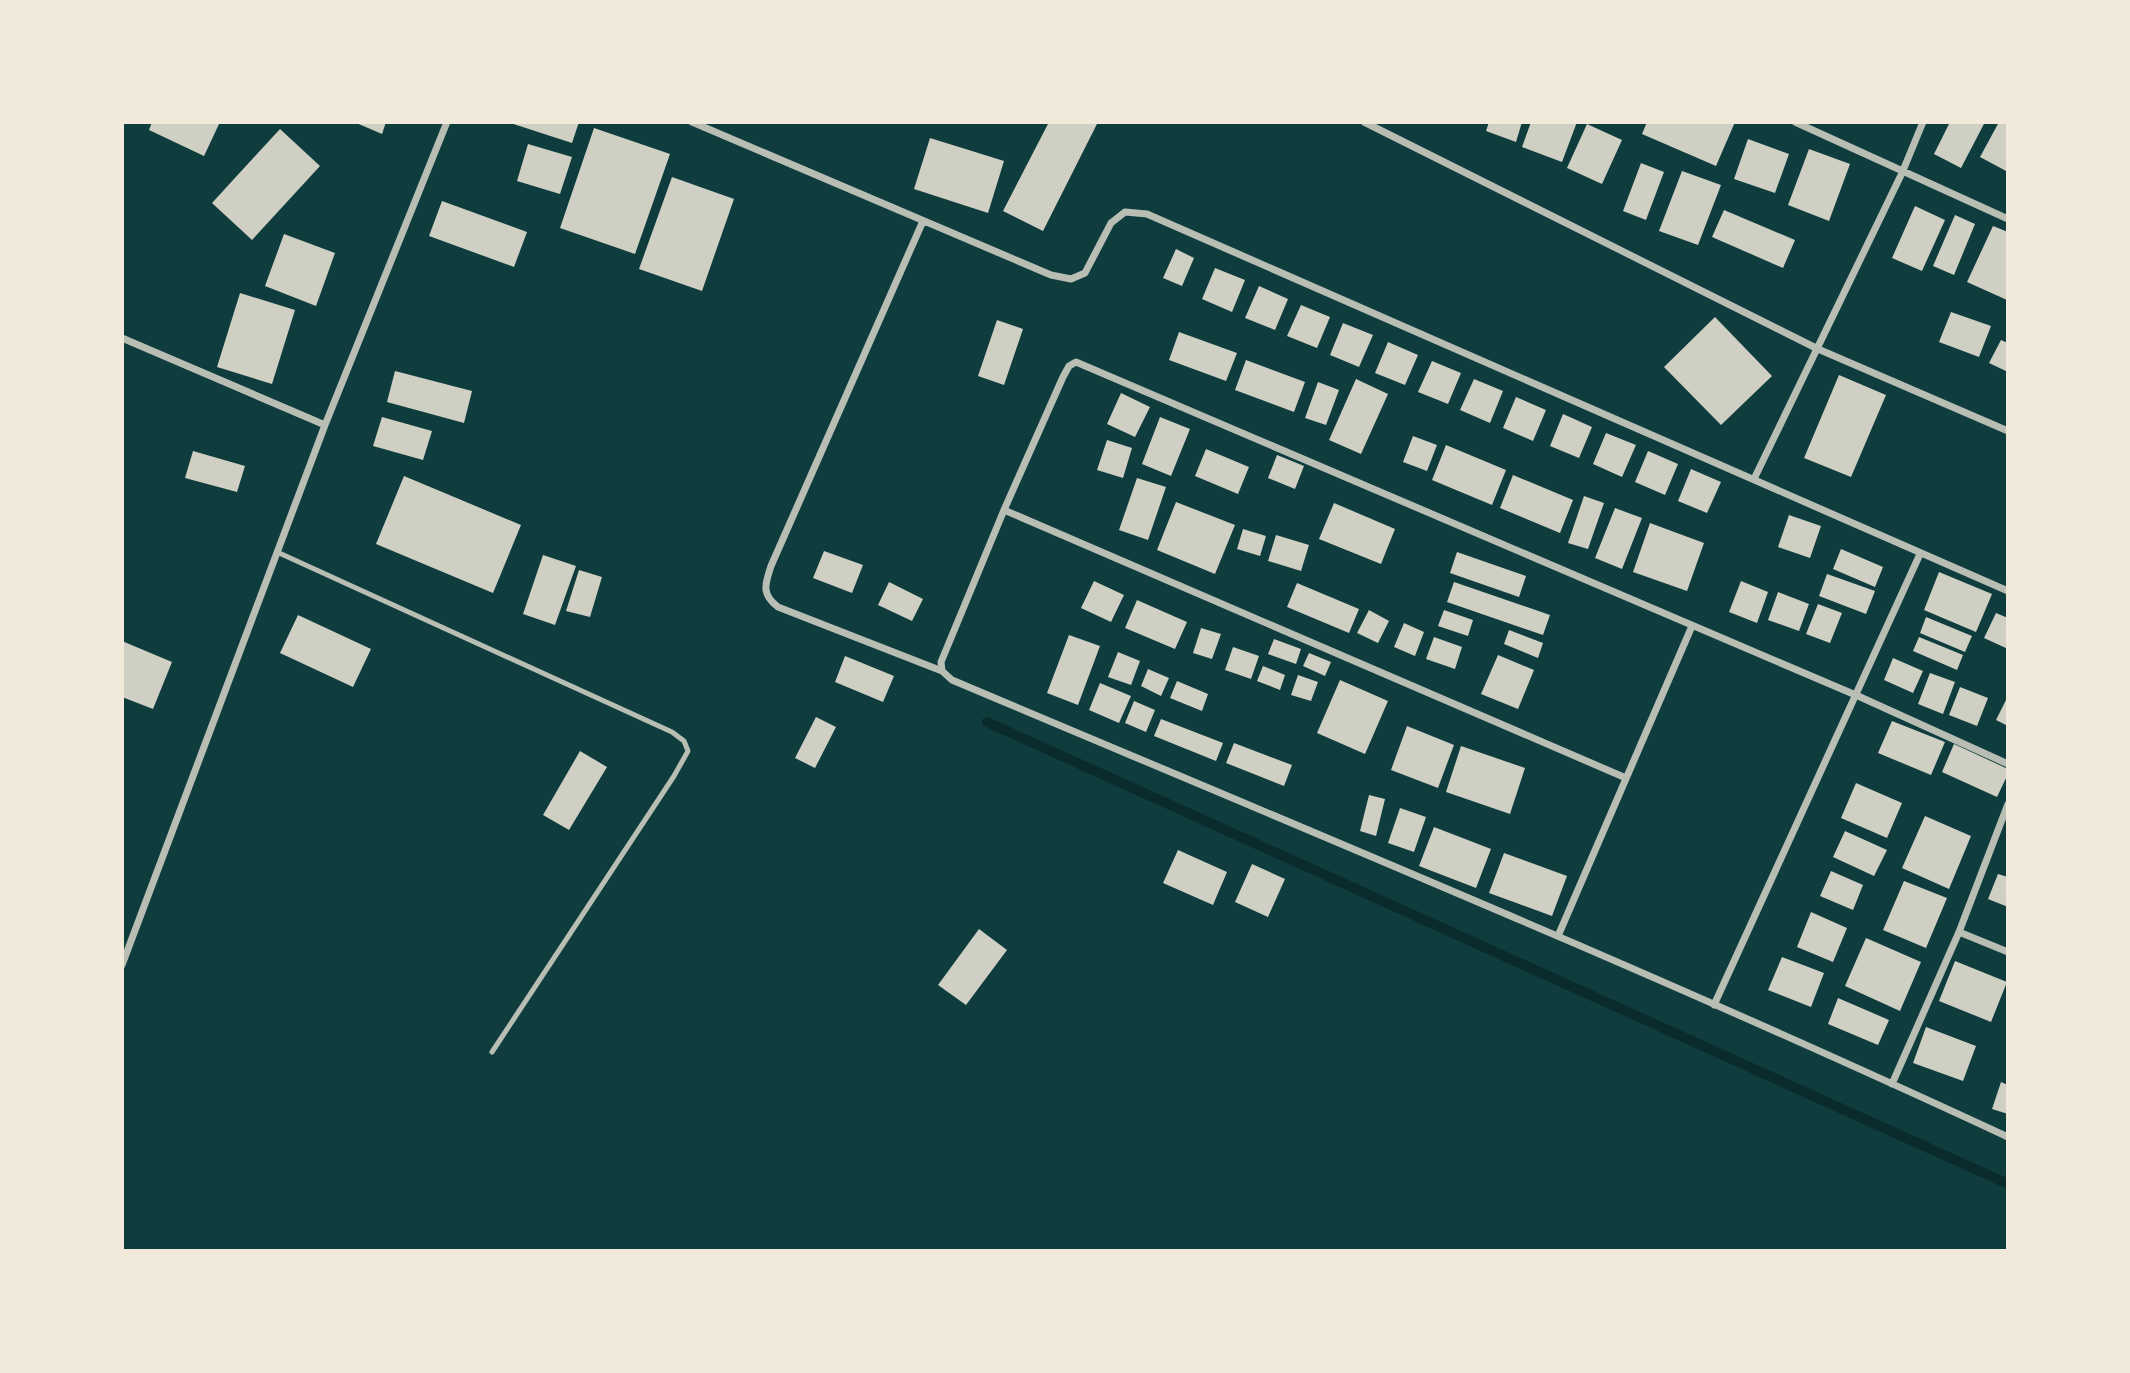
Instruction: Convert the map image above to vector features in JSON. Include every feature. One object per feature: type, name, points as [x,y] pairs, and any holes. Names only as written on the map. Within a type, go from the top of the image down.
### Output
[{"type":"street","points":[[122,965],[325,425],[447,122]]},
{"type":"street","points":[[692,122],[1051,275],[1071,279],[1085,273],[1111,223],[1125,212],[1146,214],[2007,591]]},
{"type":"street","points":[[1364,122],[1818,349],[2007,431]]},
{"type":"street","points":[[1795,122],[2007,219]]},
{"type":"street","points":[[1754,479],[1902,173],[1923,122]]},
{"type":"street","points":[[923,221],[771,566],[764,587],[769,600],[778,607],[942,671],[952,680],[1558,936],[2007,1137]]},
{"type":"street","points":[[122,338],[325,425]]},
{"type":"street","points":[[942,671],[941,662],[1004,510],[1069,366],[1076,362],[1857,696],[2007,764]]},
{"type":"street","points":[[1004,510],[1626,778]]},
{"type":"street","points":[[1714,1005],[1920,554]]},
{"type":"street","points":[[1558,936],[1692,626]]},
{"type":"street","points":[[1892,1084],[1959,932],[2007,804]]},
{"type":"street","points":[[1959,932],[2007,953]]},
{"type":"lane","points":[[277,552],[672,732],[684,741],[688,751],[674,776],[492,1052]]},
{"type":"building","points":[[152,122],[220,122],[204,156],[149,130]]},
{"type":"building","points":[[354,122],[386,122],[382,134]]},
{"type":"building","points":[[507,122],[579,122],[572,143]]},
{"type":"building","points":[[1049,122],[1098,122],[1043,231],[1003,211]]},
{"type":"building","points":[[1489,122],[1522,122],[1516,142],[1486,131]]},
{"type":"building","points":[[1531,122],[1577,122],[1562,162],[1522,147]]},
{"type":"building","points":[[1647,122],[1735,122],[1716,166],[1642,134]]},
{"type":"building","points":[[1950,122],[1985,122],[1961,168],[1934,154]]},
{"type":"building","points":[[1999,122],[2008,122],[2008,172],[1980,157]]},
{"type":"building","points":[[1587,124],[1622,140],[1602,184],[1567,168]]},
{"type":"building","points":[[594,128],[670,154],[635,254],[560,228]]},
{"type":"building","points":[[280,129],[320,166],[252,240],[212,203]]},
{"type":"building","points":[[930,138],[1004,161],[988,213],[914,189]]},
{"type":"building","points":[[1748,139],[1789,154],[1775,193],[1734,179]]},
{"type":"building","points":[[528,144],[572,157],[560,194],[517,181]]},
{"type":"building","points":[[1809,149],[1850,164],[1829,221],[1788,205]]},
{"type":"building","points":[[1641,163],[1664,172],[1646,220],[1623,211]]},
{"type":"building","points":[[1682,171],[1721,185],[1698,245],[1659,231]]},
{"type":"building","points":[[672,177],[734,199],[702,291],[639,269]]},
{"type":"building","points":[[442,201],[527,232],[514,267],[429,236]]},
{"type":"building","points":[[1915,206],[1945,220],[1922,271],[1892,258]]},
{"type":"building","points":[[1724,210],[1795,240],[1783,268],[1712,237]]},
{"type":"building","points":[[1955,215],[1975,224],[1954,275],[1933,266]]},
{"type":"building","points":[[1993,226],[2008,232],[2007,300],[1967,282]]},
{"type":"building","points":[[284,234],[335,253],[316,306],[265,286]]},
{"type":"building","points":[[1176,249],[1194,258],[1182,286],[1163,278]]},
{"type":"building","points":[[1215,268],[1245,280],[1232,312],[1202,299]]},
{"type":"building","points":[[1259,286],[1288,299],[1275,330],[1245,318]]},
{"type":"building","points":[[240,293],[295,310],[272,384],[217,367]]},
{"type":"building","points":[[1301,305],[1330,317],[1317,348],[1287,336]]},
{"type":"building","points":[[1951,312],[1991,326],[1979,357],[1939,342]]},
{"type":"building","points":[[1715,317],[1772,376],[1721,425],[1664,367]]},
{"type":"building","points":[[997,320],[1023,329],[1004,385],[978,376]]},
{"type":"building","points":[[1343,323],[1373,335],[1359,367],[1330,355]]},
{"type":"building","points":[[1179,332],[1237,353],[1226,381],[1169,360]]},
{"type":"building","points":[[2001,340],[2008,343],[2008,372],[1989,363]]},
{"type":"building","points":[[1388,342],[1418,355],[1405,385],[1375,373]]},
{"type":"building","points":[[1246,360],[1305,382],[1294,412],[1235,390]]},
{"type":"building","points":[[1432,361],[1461,373],[1448,404],[1418,392]]},
{"type":"building","points":[[395,371],[472,391],[464,423],[387,402]]},
{"type":"building","points":[[1839,375],[1886,395],[1851,477],[1804,458]]},
{"type":"building","points":[[1356,379],[1388,394],[1361,454],[1329,440]]},
{"type":"building","points":[[1474,379],[1503,391],[1490,423],[1460,410]]},
{"type":"building","points":[[1318,382],[1339,390],[1326,425],[1305,418]]},
{"type":"building","points":[[1121,393],[1150,407],[1135,437],[1107,424]]},
{"type":"building","points":[[1516,397],[1546,410],[1533,441],[1503,428]]},
{"type":"building","points":[[1563,414],[1592,427],[1579,458],[1550,446]]},
{"type":"building","points":[[382,417],[432,431],[423,460],[373,446]]},
{"type":"building","points":[[1160,417],[1190,429],[1171,476],[1142,464]]},
{"type":"building","points":[[1606,433],[1636,445],[1622,477],[1593,464]]},
{"type":"building","points":[[1413,436],[1437,445],[1427,471],[1403,462]]},
{"type":"building","points":[[1107,440],[1132,448],[1123,478],[1097,470]]},
{"type":"building","points":[[1446,445],[1506,470],[1492,505],[1432,480]]},
{"type":"building","points":[[1206,449],[1249,467],[1238,494],[1195,476]]},
{"type":"building","points":[[193,451],[245,466],[237,492],[185,478]]},
{"type":"building","points":[[1648,451],[1678,464],[1665,495],[1635,482]]},
{"type":"building","points":[[1277,455],[1304,466],[1295,489],[1268,478]]},
{"type":"building","points":[[1691,469],[1721,482],[1707,513],[1678,501]]},
{"type":"building","points":[[1513,475],[1573,500],[1560,533],[1500,508]]},
{"type":"building","points":[[404,476],[521,525],[493,593],[376,544]]},
{"type":"building","points":[[1137,478],[1166,487],[1148,540],[1119,530]]},
{"type":"building","points":[[1584,496],[1604,503],[1588,549],[1568,543]]},
{"type":"building","points":[[1176,502],[1235,525],[1215,574],[1157,550]]},
{"type":"building","points":[[1334,503],[1395,529],[1381,564],[1319,539]]},
{"type":"building","points":[[1615,508],[1642,518],[1622,569],[1595,558]]},
{"type":"building","points":[[1789,515],[1821,526],[1810,558],[1778,547]]},
{"type":"building","points":[[1650,523],[1704,543],[1687,591],[1633,572]]},
{"type":"building","points":[[1243,529],[1266,536],[1260,556],[1237,549]]},
{"type":"building","points":[[1276,535],[1309,545],[1301,571],[1268,561]]},
{"type":"building","points":[[1841,549],[1883,567],[1875,587],[1833,569]]},
{"type":"building","points":[[824,551],[863,565],[852,593],[813,578]]},
{"type":"building","points":[[1457,552],[1526,576],[1519,597],[1450,573]]},
{"type":"building","points":[[543,555],[576,566],[555,625],[523,614]]},
{"type":"building","points":[[579,570],[602,577],[590,617],[566,611]]},
{"type":"building","points":[[1939,572],[1992,594],[1976,632],[1924,610]]},
{"type":"building","points":[[1827,574],[1875,591],[1866,614],[1819,596]]},
{"type":"building","points":[[1094,581],[1124,595],[1111,622],[1081,608]]},
{"type":"building","points":[[1741,581],[1768,592],[1757,623],[1729,612]]},
{"type":"building","points":[[889,582],[923,599],[912,621],[878,605]]},
{"type":"building","points":[[1454,582],[1550,615],[1543,635],[1447,602]]},
{"type":"building","points":[[1297,583],[1359,609],[1349,633],[1287,607]]},
{"type":"building","points":[[1778,592],[1809,604],[1799,631],[1768,620]]},
{"type":"building","points":[[1137,600],[1187,622],[1175,649],[1125,628]]},
{"type":"building","points":[[1818,604],[1842,613],[1830,643],[1806,634]]},
{"type":"building","points":[[1369,610],[1389,621],[1378,643],[1357,633]]},
{"type":"building","points":[[1444,610],[1473,620],[1468,636],[1438,626]]},
{"type":"building","points":[[1996,613],[2008,618],[2008,649],[1984,638]]},
{"type":"building","points":[[298,615],[371,649],[353,687],[280,653]]},
{"type":"building","points":[[1926,617],[1972,636],[1965,652],[1920,633]]},
{"type":"building","points":[[1404,623],[1424,632],[1415,656],[1394,647]]},
{"type":"building","points":[[1201,628],[1221,634],[1212,659],[1193,653]]},
{"type":"building","points":[[1509,630],[1543,643],[1538,658],[1504,644]]},
{"type":"building","points":[[1069,635],[1100,646],[1078,705],[1047,693]]},
{"type":"building","points":[[1434,637],[1462,647],[1455,669],[1426,659]]},
{"type":"building","points":[[1919,637],[1963,655],[1957,670],[1913,651]]},
{"type":"building","points":[[1274,639],[1301,649],[1296,664],[1268,654]]},
{"type":"building","points":[[122,641],[172,662],[153,709],[122,697]]},
{"type":"building","points":[[1233,647],[1259,656],[1251,679],[1225,670]]},
{"type":"building","points":[[1118,652],[1140,661],[1131,685],[1108,677]]},
{"type":"building","points":[[1309,653],[1331,662],[1325,676],[1303,666]]},
{"type":"building","points":[[1498,655],[1534,670],[1518,709],[1481,694]]},
{"type":"building","points":[[845,656],[894,676],[883,702],[835,682]]},
{"type":"building","points":[[1893,658],[1923,671],[1913,693],[1884,680]]},
{"type":"building","points":[[1263,666],[1285,675],[1280,690],[1257,681]]},
{"type":"building","points":[[1148,669],[1169,678],[1161,696],[1141,686]]},
{"type":"building","points":[[1930,673],[1955,682],[1943,714],[1918,704]]},
{"type":"building","points":[[1298,675],[1318,682],[1311,701],[1291,695]]},
{"type":"building","points":[[1340,680],[1388,701],[1365,754],[1317,733]]},
{"type":"building","points":[[1177,681],[1208,694],[1202,711],[1170,698]]},
{"type":"building","points":[[1100,683],[1131,696],[1119,723],[1089,710]]},
{"type":"building","points":[[1960,687],[1988,698],[1977,726],[1949,715]]},
{"type":"building","points":[[2008,696],[2008,726],[1996,720]]},
{"type":"building","points":[[1134,701],[1155,710],[1146,732],[1125,723]]},
{"type":"building","points":[[816,717],[836,727],[815,768],[795,758]]},
{"type":"building","points":[[1161,719],[1223,743],[1216,761],[1154,736]]},
{"type":"building","points":[[1892,721],[1945,742],[1931,775],[1878,753]]},
{"type":"building","points":[[1407,726],[1454,745],[1438,788],[1391,770]]},
{"type":"building","points":[[1234,743],[1292,765],[1284,786],[1226,763]]},
{"type":"building","points":[[1954,744],[2008,769],[1997,797],[1942,772]]},
{"type":"building","points":[[1461,746],[1525,768],[1510,814],[1446,792]]},
{"type":"building","points":[[580,751],[607,767],[569,830],[543,815]]},
{"type":"building","points":[[1856,783],[1902,803],[1887,838],[1841,818]]},
{"type":"building","points":[[1369,795],[1385,799],[1376,836],[1360,831]]},
{"type":"building","points":[[1400,808],[1426,817],[1414,852],[1388,843]]},
{"type":"building","points":[[1925,816],[1971,836],[1949,889],[1902,868]]},
{"type":"building","points":[[1434,827],[1491,849],[1476,888],[1419,866]]},
{"type":"building","points":[[1845,831],[1887,850],[1874,876],[1833,857]]},
{"type":"building","points":[[1178,850],[1227,872],[1213,905],[1163,883]]},
{"type":"building","points":[[1504,853],[1567,876],[1552,916],[1489,893]]},
{"type":"building","points":[[1252,864],[1285,879],[1268,917],[1235,902]]},
{"type":"building","points":[[1831,871],[1863,885],[1853,910],[1820,896]]},
{"type":"building","points":[[1998,874],[2008,877],[2008,907],[1988,899]]},
{"type":"building","points":[[1904,881],[1947,898],[1926,948],[1883,930]]},
{"type":"building","points":[[1811,912],[1847,928],[1833,962],[1797,947]]},
{"type":"building","points":[[979,929],[1007,950],[966,1005],[938,985]]},
{"type":"building","points":[[1866,938],[1921,962],[1900,1011],[1845,986]]},
{"type":"building","points":[[1782,957],[1824,973],[1811,1007],[1768,990]]},
{"type":"building","points":[[1955,961],[2007,982],[1991,1022],[1939,1001]]},
{"type":"building","points":[[1838,998],[1889,1020],[1878,1045],[1828,1024]]},
{"type":"building","points":[[1926,1027],[1976,1046],[1963,1081],[1913,1063]]},
{"type":"building","points":[[2001,1082],[2008,1085],[2008,1114],[1992,1109]]},
{"type":"waterway","points":[[987,722],[2008,1184]]}]
